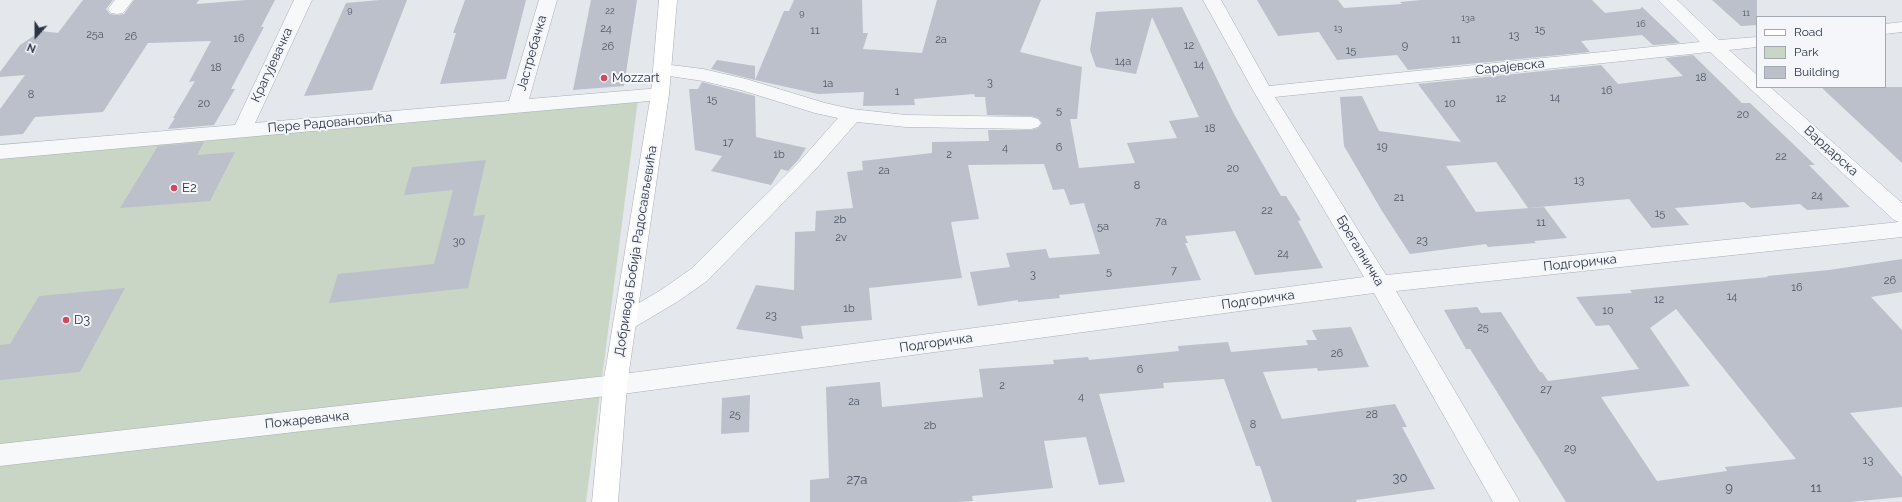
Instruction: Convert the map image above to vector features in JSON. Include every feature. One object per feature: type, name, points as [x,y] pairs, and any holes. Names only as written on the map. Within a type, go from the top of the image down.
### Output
[{"type":"street","name":"Крагујевачка","points":[[242,131],[303,0]]},
{"type":"street","name":"Јастребачка","points":[[517,107],[548,0]]},
{"type":"street","name":"Добривоја Бобија Радосављевића","points":[[605,502],[615,385],[660,94],[668,0]]},
{"type":"street","name":"Брегалничка","points":[[1212,0],[1263,92],[1380,284],[1507,502]]},
{"type":"street","points":[[1667,0],[1756,84]]},
{"type":"street","points":[[1886,29],[1902,27]]},
{"type":"street","name":"Сарајевска","points":[[1263,92],[1756,42]]},
{"type":"street","points":[[663,70],[703,75],[746,85],[822,109],[852,115],[906,121],[1031,123]]},
{"type":"street","name":"Вардарска","points":[[1760,88],[1902,215]]},
{"type":"street","name":"Пере Радовановића","points":[[0,152],[660,94]]},
{"type":"street","points":[[625,322],[669,296],[699,275],[807,166],[852,115]]},
{"type":"street","name":"Подгоричка","points":[[615,385],[1380,284],[1902,229]]},
{"type":"street","name":"Пожаревачка","points":[[0,455],[615,385]]},
{"type":"green space","points":[[638,99],[586,502],[0,502],[0,144]]},
{"type":"building","points":[[83,0],[113,0],[106,9],[110,14],[117,15],[124,14],[134,0],[199,0],[196,4],[247,0],[275,0],[261,27],[264,27],[231,89],[235,89],[214,125],[168,129],[195,81],[189,82],[211,41],[148,43],[103,112],[35,117],[23,134],[0,136],[0,109],[25,75],[0,77],[0,72],[20,45],[41,31],[58,33]]},
{"type":"building","points":[[380,0],[407,0],[372,90],[304,96],[346,3]]},
{"type":"building","points":[[465,0],[526,0],[506,79],[440,84],[456,33],[453,33]]},
{"type":"building","points":[[591,0],[637,0],[624,86],[573,90]]},
{"type":"building","points":[[794,0],[862,0],[863,33],[868,33],[863,49],[922,53],[937,0],[1041,0],[1020,52],[1082,67],[1077,119],[1070,119],[1079,168],[1135,163],[1127,143],[1177,138],[1169,121],[1199,117],[1152,17],[1136,74],[1096,67],[1090,50],[1096,12],[1182,7],[1234,114],[1281,196],[1286,196],[1301,220],[1298,221],[1323,268],[1255,275],[1235,231],[1185,236],[1188,243],[1185,243],[1201,280],[1059,295],[1060,298],[1018,302],[1018,300],[978,306],[970,272],[1010,267],[1006,253],[1046,249],[1049,258],[1100,254],[1084,203],[1070,205],[1064,189],[1053,190],[1044,164],[968,165],[979,219],[951,222],[962,278],[869,288],[872,320],[801,326],[803,339],[736,329],[756,285],[794,290],[795,232],[815,231],[816,211],[853,208],[847,172],[863,170],[862,161],[932,153],[932,142],[989,141],[988,130],[1031,130],[1038,128],[1042,123],[1038,118],[1031,116],[987,115],[985,97],[975,97],[974,94],[914,99],[915,105],[863,106],[864,92],[818,94],[755,80],[784,11],[789,11]]},
{"type":"building","points":[[1257,0],[1338,0],[1344,8],[1402,4],[1400,2],[1421,0],[1592,0],[1605,13],[1640,9],[1642,7],[1680,43],[1653,45],[1642,35],[1581,41],[1590,52],[1408,70],[1397,55],[1337,60],[1319,32],[1278,36]]},
{"type":"building","points":[[1712,0],[1757,0],[1756,25],[1741,26]]},
{"type":"building","points":[[1693,55],[1742,103],[1750,103],[1815,165],[1809,165],[1850,207],[1807,210],[1800,204],[1751,208],[1744,202],[1675,208],[1689,225],[1652,228],[1629,199],[1528,208],[1496,162],[1446,166],[1476,212],[1544,207],[1567,238],[1534,241],[1536,243],[1488,247],[1486,244],[1410,254],[1382,211],[1344,146],[1340,97],[1362,96],[1379,131],[1461,142],[1418,84],[1601,65],[1618,84],[1683,76],[1665,58]]},
{"type":"building","points":[[717,60],[755,66],[755,80],[711,69]]},
{"type":"building","points":[[702,82],[755,96],[756,137],[806,148],[799,159],[788,171],[781,169],[771,185],[711,171],[722,156],[695,150],[689,89],[698,89]]},
{"type":"building","points":[[1902,87],[1902,163],[1822,88]]},
{"type":"building","name":"E2","points":[[204,142],[197,155],[235,152],[210,201],[120,208],[158,146]]},
{"type":"building","points":[[486,160],[473,216],[485,215],[468,288],[329,303],[338,274],[434,264],[453,190],[404,195],[412,167]]},
{"type":"building","points":[[1902,259],[1902,292],[1871,297],[1902,330],[1902,407],[1850,413],[1902,477],[1902,497],[1850,502],[1566,502],[1470,349],[1466,349],[1444,310],[1477,307],[1481,313],[1501,312],[1540,372],[1542,372],[1548,381],[1639,369],[1609,325],[1596,326],[1576,297],[1632,293],[1630,290],[1829,270]],"holes":[[[1676,309],[1796,459],[1725,467],[1727,471],[1657,481],[1601,397],[1690,386],[1650,328]]]},
{"type":"building","name":"D3","points":[[125,288],[80,372],[0,380],[0,345],[10,344],[39,296]]},
{"type":"building","points":[[1351,327],[1369,367],[1318,371],[1317,368],[1263,372],[1282,419],[1395,404],[1407,427],[1402,427],[1435,489],[1356,500],[1357,502],[1272,502],[1260,466],[1256,466],[1224,379],[1163,383],[1164,388],[1099,394],[1125,482],[1099,485],[1086,437],[1044,441],[1053,488],[972,496],[973,501],[958,502],[810,502],[810,480],[829,478],[826,387],[880,382],[882,407],[983,397],[979,369],[1054,364],[1053,360],[1088,357],[1089,360],[1179,351],[1178,346],[1228,342],[1231,352],[1308,345],[1306,340],[1317,340],[1312,330]]},
{"type":"building","points":[[750,395],[749,432],[721,434],[722,398]]},
{"type":"place","name":"Mozzart","points":[[604,78]]},
{"type":"place","name":"E2","points":[[174,188]]},
{"type":"place","name":"D3","points":[[66,320]]}]
